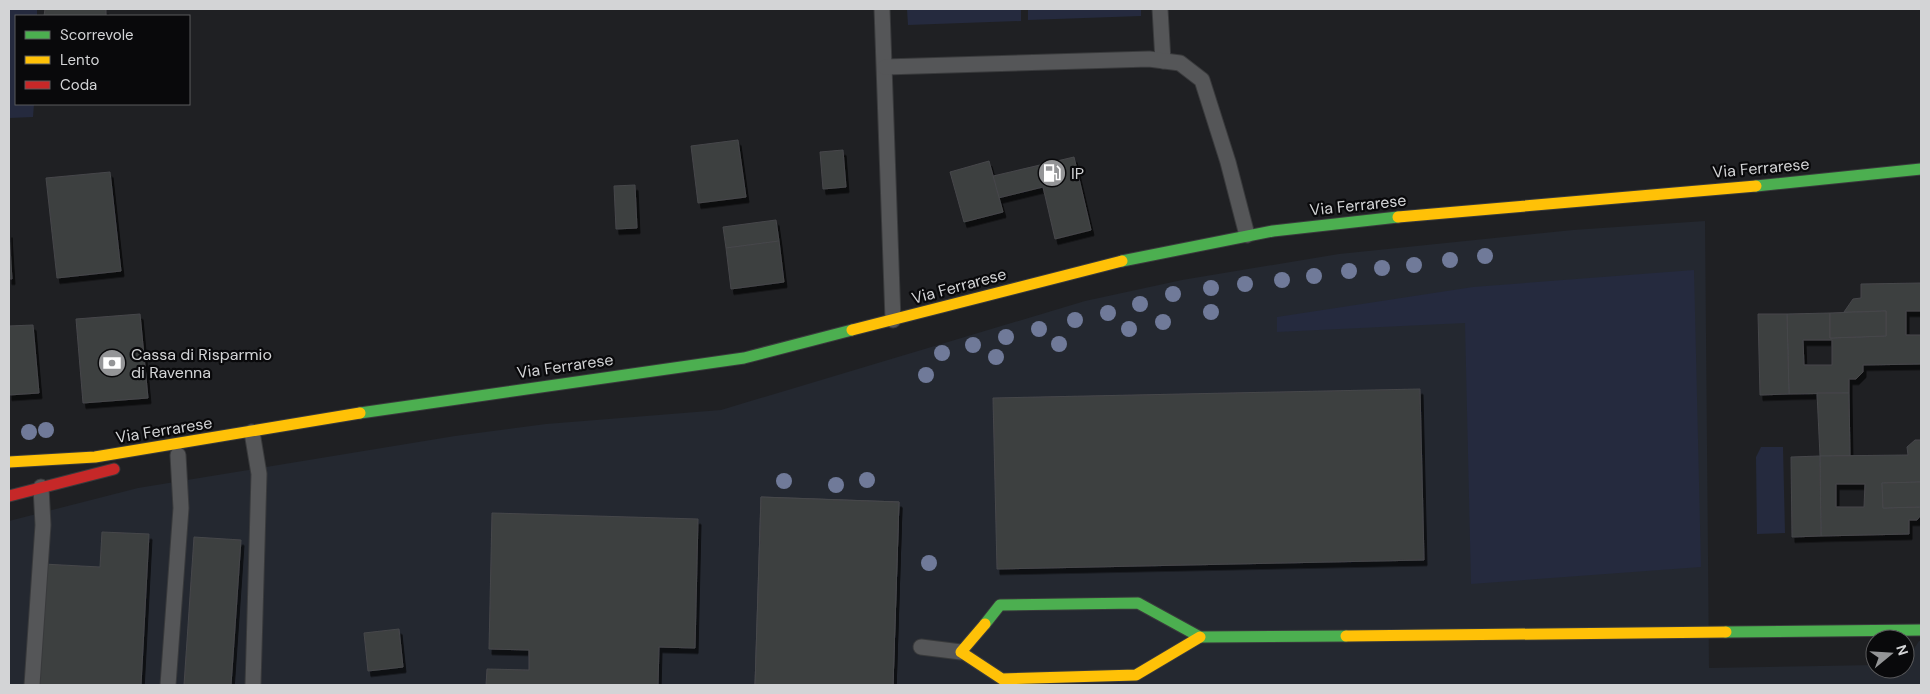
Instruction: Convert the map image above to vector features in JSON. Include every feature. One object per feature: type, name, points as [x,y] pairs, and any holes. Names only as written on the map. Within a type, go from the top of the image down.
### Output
[{"type":"main road","name":"Via Ferrarese","points":[[9,462],[95,457],[364,412],[744,358],[1127,260],[1248,235],[1327,224],[1426,214],[1786,183],[1921,168]]},
{"type":"main road","points":[[174,456],[228,436]]},
{"type":"main road","points":[[9,496],[122,467]]},
{"type":"main road","points":[[1200,637],[1136,675],[1002,678],[961,652],[1000,605],[1138,603],[1200,637],[1921,630]]},
{"type":"lane","points":[[882,9],[893,320]]},
{"type":"lane","points":[[1160,9],[1163,61]]},
{"type":"lane","points":[[885,67],[1180,62],[1202,80],[1228,162],[1248,235]]},
{"type":"lane","points":[[252,432],[259,474],[253,685]]},
{"type":"lane","points":[[168,685],[181,508],[174,456]]},
{"type":"lane","points":[[32,685],[43,525],[41,487]]},
{"type":"lane","points":[[921,647],[961,652]]},
{"type":"shaded area","points":[[9,9],[37,9],[37,15],[15,15],[15,105],[34,105],[33,117],[9,118]]},
{"type":"shaded area","points":[[907,9],[1021,9],[1021,21],[908,25]]},
{"type":"shaded area","points":[[1028,9],[1141,9],[1141,16],[1028,20]]},
{"type":"shaded area","points":[[1705,221],[1709,668],[1865,665],[1865,679],[1915,679],[1915,647],[1921,641],[1921,685],[9,685],[9,521],[138,488],[455,436],[546,424],[721,410],[1085,301],[1182,280],[1339,254],[1573,230]]},
{"type":"shaded area","points":[[1694,270],[1701,567],[1471,584],[1465,323],[1277,332],[1277,317],[1473,287]]},
{"type":"shaded area","points":[[1761,447],[1783,447],[1785,533],[1757,534],[1756,457]]},
{"type":"building","points":[[45,9],[106,9],[106,15],[44,15]]},
{"type":"building","points":[[738,140],[746,197],[698,203],[691,146]]},
{"type":"building","points":[[843,150],[846,187],[823,189],[820,152]]},
{"type":"building","points":[[1074,157],[1091,230],[1055,239],[1043,187],[994,199],[989,177]]},
{"type":"building","points":[[989,161],[1003,212],[964,222],[950,172]]},
{"type":"building","points":[[110,172],[121,271],[57,278],[46,178]]},
{"type":"building","points":[[635,185],[637,228],[616,229],[614,186]]},
{"type":"building","points":[[776,220],[779,241],[726,248],[723,227]]},
{"type":"building","points":[[9,232],[12,279],[9,279]]},
{"type":"building","points":[[779,241],[784,282],[731,289],[726,248]]},
{"type":"building","points":[[1921,283],[1921,311],[1906,311],[1906,335],[1921,335],[1921,364],[1863,365],[1863,372],[1856,379],[1849,379],[1849,393],[1789,394],[1787,314],[1830,313],[1830,338],[1886,336],[1886,311],[1844,312],[1853,299],[1861,298],[1861,284]],"holes":[[[1803,340],[1832,340],[1832,365],[1804,365]]]},
{"type":"building","points":[[1886,311],[1886,336],[1830,338],[1830,313]]},
{"type":"building","points":[[140,314],[148,398],[83,403],[76,319]]},
{"type":"building","points":[[1758,314],[1787,314],[1789,394],[1760,395]]},
{"type":"building","points":[[33,325],[39,393],[9,395],[9,326]]},
{"type":"building","points":[[1420,389],[1424,560],[997,569],[993,398]]},
{"type":"building","points":[[1817,393],[1849,393],[1850,456],[1820,456]]},
{"type":"building","points":[[1915,440],[1921,440],[1921,482],[1882,483],[1883,508],[1921,507],[1921,515],[1917,520],[1909,520],[1909,534],[1821,536],[1820,456],[1908,455],[1907,447]],"holes":[[[1836,484],[1865,484],[1864,507],[1836,507]]]},
{"type":"building","points":[[1820,456],[1821,536],[1792,537],[1791,457]]},
{"type":"building","points":[[1921,482],[1921,507],[1883,508],[1882,483]]},
{"type":"building","points":[[761,497],[899,502],[893,685],[755,685]]},
{"type":"building","points":[[761,497],[899,502],[893,685],[755,685]]},
{"type":"building","points":[[492,513],[698,519],[695,648],[659,647],[658,685],[486,685],[487,669],[529,670],[529,650],[489,649]]},
{"type":"building","points":[[102,532],[149,534],[141,685],[36,685],[43,564],[100,567]]},
{"type":"building","points":[[194,537],[241,540],[231,685],[184,685]]},
{"type":"building","points":[[399,629],[403,667],[368,671],[364,633]]},
{"type":"traffic: fast","points":[[1756,186],[1921,169]]},
{"type":"traffic: fast","points":[[1122,261],[1273,231],[1398,217]]},
{"type":"traffic: fast","points":[[360,413],[744,358],[852,330]]},
{"type":"traffic: fast","points":[[985,624],[1000,605],[1138,603],[1200,637],[1346,636]]},
{"type":"traffic: fast","points":[[1726,632],[1921,630]]},
{"type":"traffic: slow","points":[[1398,217],[1756,186]]},
{"type":"traffic: slow","points":[[852,330],[1122,261]]},
{"type":"traffic: slow","points":[[9,462],[95,457],[360,413]]},
{"type":"traffic: slow","points":[[985,624],[961,652],[1002,679],[1136,675],[1200,637]]},
{"type":"traffic: slow","points":[[1346,636],[1726,632]]},
{"type":"traffic: jam","points":[[9,496],[114,469]]},
{"type":"place","name":"IP","points":[[1052,173]]},
{"type":"place","name":"Cassa di Risparmio di Ravenna","points":[[112,363]]}]
